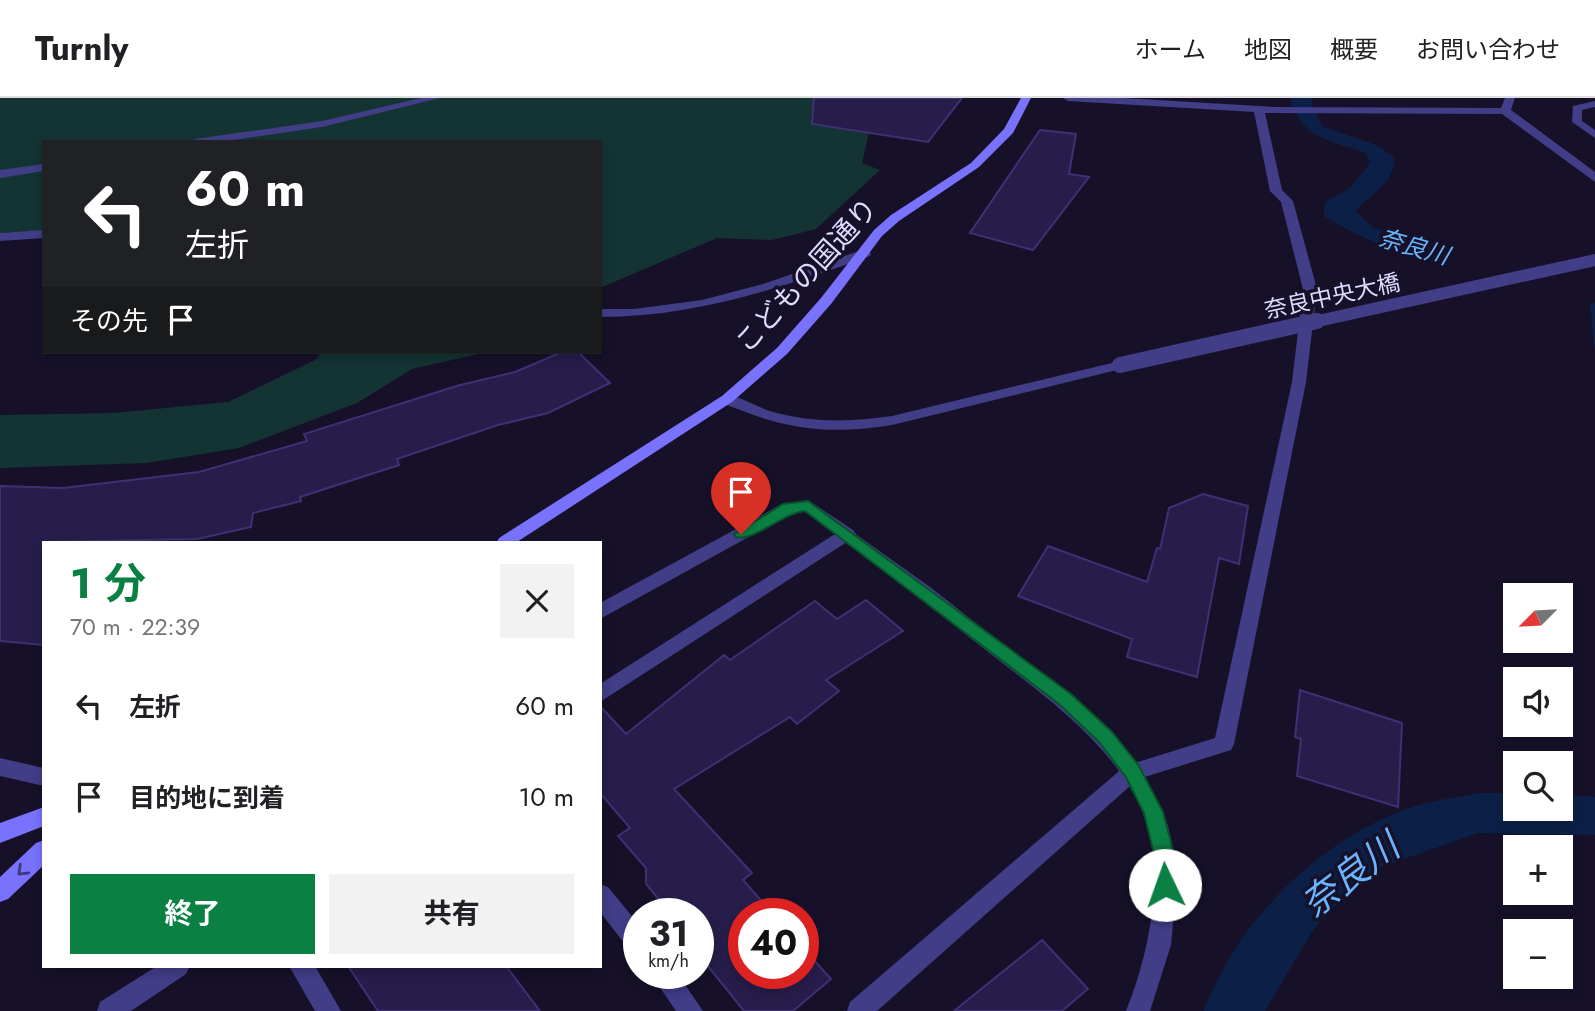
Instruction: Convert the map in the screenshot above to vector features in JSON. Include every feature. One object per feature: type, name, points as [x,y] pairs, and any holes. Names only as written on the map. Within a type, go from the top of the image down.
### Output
[{"type":"main road","name":"こどもの国通り","points":[[507,541],[727,398],[782,351],[865,253],[878,233],[894,218],[975,165],[1009,131],[1026,98]]},
{"type":"main road","points":[[0,833],[42,817]]},
{"type":"main road","points":[[0,892],[42,852]]},
{"type":"street","points":[[209,140],[322,124],[435,98]]},
{"type":"street","points":[[1068,98],[1267,110],[1505,111],[1595,178]]},
{"type":"street","points":[[1505,111],[1510,98]]},
{"type":"street","points":[[1595,104],[1577,108],[1577,122],[1595,135]]},
{"type":"street","points":[[859,1011],[1132,772],[1224,744],[1299,382],[1310,289],[1287,201],[1276,191],[1267,110]]},
{"type":"street","points":[[0,174],[42,167]]},
{"type":"street","points":[[0,237],[42,234]]},
{"type":"street","points":[[602,313],[672,309],[730,297],[805,275],[865,253]]},
{"type":"street","name":"奈良中央大橋","points":[[727,398],[777,421],[856,426],[893,423],[995,394],[1595,260]]},
{"type":"street","points":[[602,611],[789,508],[808,506],[847,534],[1065,699],[1105,737],[1132,772],[1154,812],[1166,862],[1162,929],[1146,993],[1138,1011]]},
{"type":"street","points":[[602,693],[847,534]]},
{"type":"street","points":[[0,767],[42,777]]},
{"type":"street","points":[[602,897],[623,923]]},
{"type":"street","points":[[109,1011],[174,968]]},
{"type":"street","points":[[302,968],[328,1011]]},
{"type":"street","points":[[674,989],[691,1011]]},
{"type":"green space","points":[[0,98],[877,98],[862,163],[880,170],[816,229],[772,240],[717,238],[602,287],[602,140],[42,140],[42,231],[0,233]]},
{"type":"green space","points":[[320,354],[478,354],[412,369],[357,403],[239,448],[147,463],[0,468],[0,415],[113,413],[228,402],[315,360]]},
{"type":"water","name":"奈良川","points":[[1290,98],[1313,98],[1311,102],[1322,126],[1381,148],[1395,160],[1385,183],[1355,211],[1374,228],[1595,286],[1595,351],[1590,304],[1419,259],[1354,233],[1324,216],[1325,202],[1350,188],[1370,163],[1366,153],[1328,141],[1309,130],[1295,112]]},
{"type":"water","name":"奈良川","points":[[1479,793],[1503,793],[1503,821],[1573,821],[1573,795],[1595,797],[1595,835],[1478,833],[1378,868],[1328,912],[1310,935],[1265,1011],[1204,1011],[1219,976],[1239,943],[1263,911],[1291,882],[1355,833],[1426,803]]},
{"type":"pier","points":[[1464,248],[1595,283],[1595,303],[1582,306],[1409,259]]},
{"type":"building","points":[[814,98],[962,98],[928,142],[812,124]]},
{"type":"building","points":[[1040,130],[1076,134],[1069,174],[1089,177],[1033,250],[970,233]]},
{"type":"building","points":[[557,354],[580,354],[610,383],[548,413],[498,425],[397,459],[399,465],[300,497],[301,501],[253,513],[251,527],[197,539],[42,541],[42,645],[0,641],[0,486],[63,488],[199,472],[307,441],[304,434],[460,385],[515,372]]},
{"type":"building","points":[[1203,494],[1248,506],[1239,564],[1219,558],[1197,677],[1127,657],[1132,639],[1018,596],[1048,546],[1147,582],[1157,548],[1160,549],[1169,508]]},
{"type":"building","points":[[866,600],[903,631],[826,680],[839,691],[797,724],[790,717],[674,789],[752,873],[743,880],[759,898],[728,898],[728,989],[819,989],[819,966],[831,979],[793,1011],[744,1011],[714,974],[714,898],[658,898],[646,884],[646,868],[618,836],[630,828],[602,795],[602,708],[626,734],[724,655],[730,660],[815,601],[837,619]]},
{"type":"building","points":[[1300,690],[1402,723],[1398,807],[1297,776],[1301,739],[1295,737]]},
{"type":"building","points":[[1042,940],[1088,989],[1062,1011],[954,1011]]},
{"type":"building","points":[[349,968],[508,968],[540,1011],[378,1011]]},
{"type":"route","points":[[741,534],[789,508],[808,506],[1065,699],[1105,737],[1132,772],[1154,812],[1166,862],[1165,885]]}]
